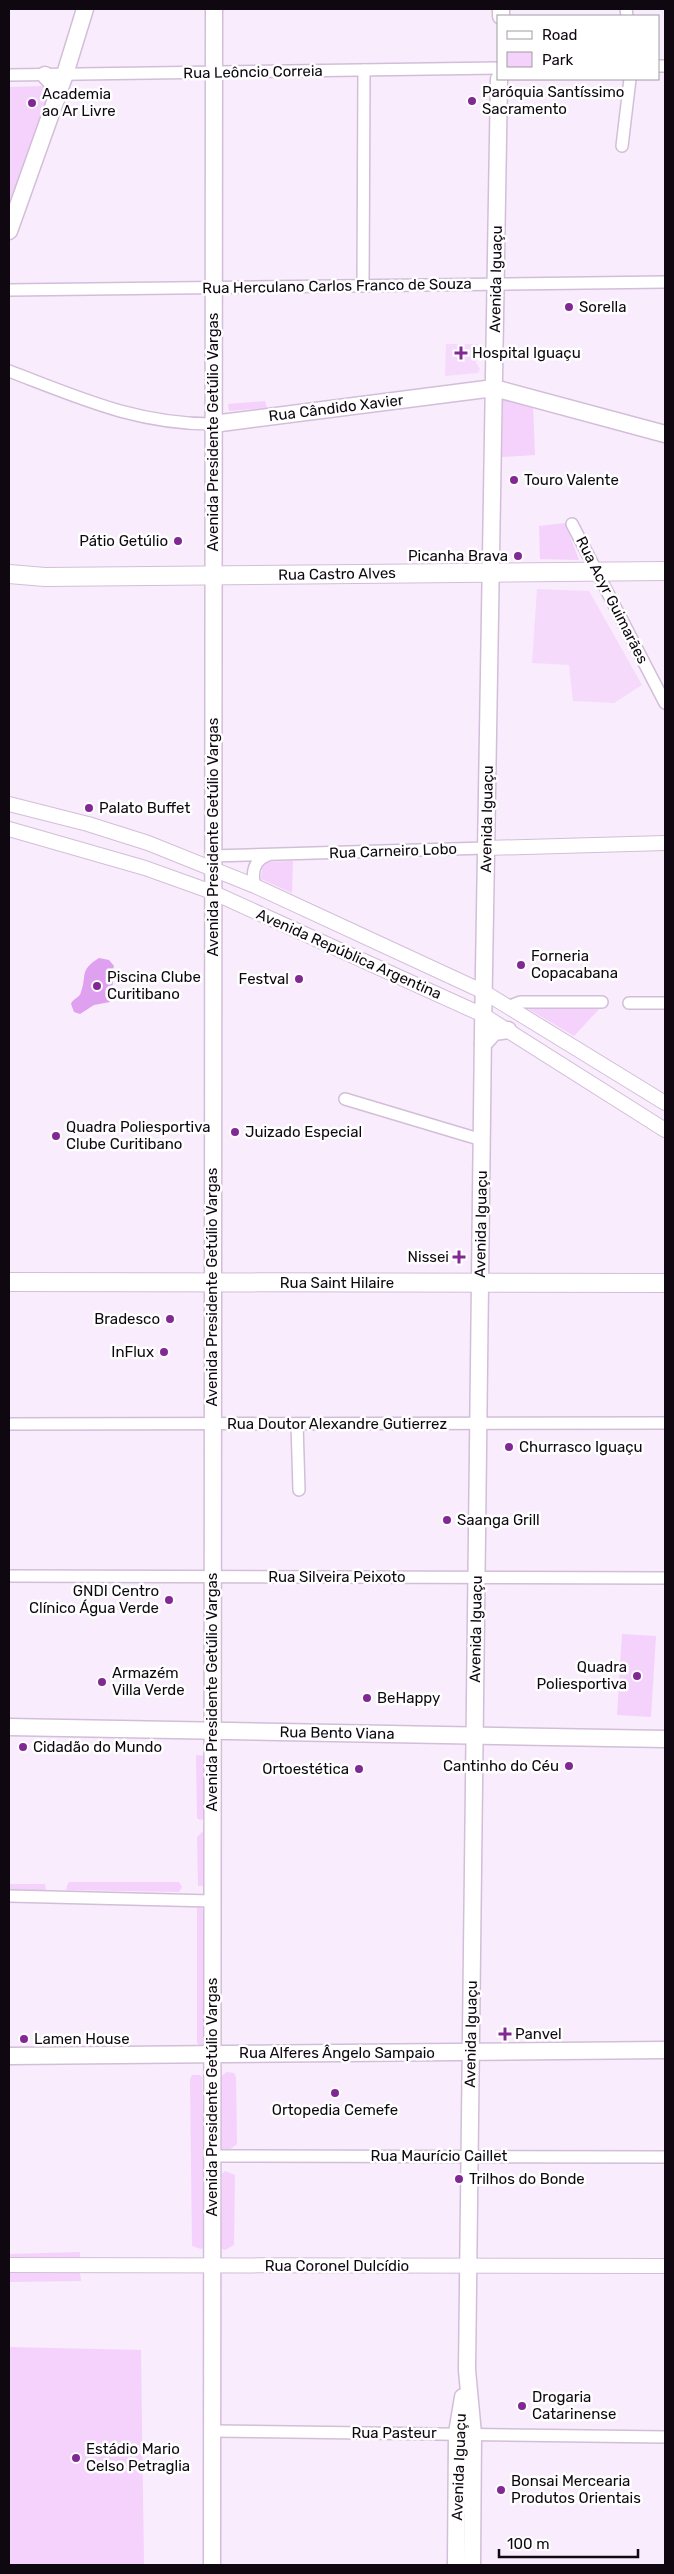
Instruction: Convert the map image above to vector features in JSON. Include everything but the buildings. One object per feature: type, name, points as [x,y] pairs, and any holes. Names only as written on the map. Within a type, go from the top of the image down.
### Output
[{"type":"main road","points":[[9,231],[65,74],[85,9]]},
{"type":"main road","name":"Avenida Presidente Getúlio Vargas","points":[[212,2565],[214,9]]},
{"type":"main road","points":[[45,74],[54,85],[56,100]]},
{"type":"main road","name":"Avenida Iguaçu","points":[[456,2565],[465,2433],[467,2370],[483,1015],[500,80]]},
{"type":"main road","name":"Rua Cândido Xavier","points":[[213,424],[494,388],[665,434]]},
{"type":"main road","name":"Rua Castro Alves","points":[[9,574],[45,577],[665,571]]},
{"type":"main road","points":[[483,1044],[494,1032],[508,1030]]},
{"type":"main road","name":"Rua Saint Hilaire","points":[[9,1282],[665,1283]]},
{"type":"main road","name":"Rua Bento Viana","points":[[9,1727],[665,1739]]},
{"type":"main road","name":"Rua Alferes Ângelo Sampaio","points":[[9,2056],[665,2050]]},
{"type":"main road","name":"Avenida Iguaçu","points":[[465,2433],[472,2565]]},
{"type":"street","name":"Rua Leôncio Correia","points":[[9,75],[497,68]]},
{"type":"street","points":[[363,286],[364,70]]},
{"type":"street","points":[[622,146],[630,80]]},
{"type":"street","name":"Rua Herculano Carlos Franco de Souza","points":[[9,290],[665,282]]},
{"type":"street","name":"Rua Cândido Xavier","points":[[9,371],[105,408],[137,417],[169,423],[213,424]]},
{"type":"street","name":"Rua Acyr Guimarães","points":[[572,524],[665,703]]},
{"type":"street","name":"Avenida República Argentina","points":[[9,804],[124,835],[212,862],[255,886],[484,992],[510,1006],[665,1103]]},
{"type":"street","name":"Avenida República Argentina","points":[[9,829],[145,868],[212,892],[483,1015],[665,1130]]},
{"type":"street","name":"Rua Carneiro Lobo","points":[[212,862],[270,854],[665,843]]},
{"type":"street","points":[[255,886],[253,870],[262,857],[270,854]]},
{"type":"street","points":[[510,1006],[520,1002],[602,1002]]},
{"type":"street","points":[[629,1003],[665,1003]]},
{"type":"street","points":[[345,1098],[482,1140]]},
{"type":"street","name":"Rua Doutor Alexandre Gutierrez","points":[[9,1424],[665,1423]]},
{"type":"street","points":[[297,1424],[299,1490]]},
{"type":"street","name":"Rua Silveira Peixoto","points":[[9,1576],[665,1578]]},
{"type":"street","points":[[9,1896],[212,1900]]},
{"type":"street","name":"Rua Maurício Caillet","points":[[212,2156],[665,2157]]},
{"type":"street","name":"Rua Coronel Dulcídio","points":[[9,2265],[665,2266]]},
{"type":"street","name":"Rua Pasteur","points":[[212,2431],[665,2437]]},
{"type":"shaded area","name":"Hospital Iguaçu","points":[[446,344],[477,344],[476,363],[480,369],[478,373],[445,376]]},
{"type":"shaded area","points":[[537,589],[589,591],[642,685],[614,703],[573,701],[569,665],[532,663]]},
{"type":"shaded area","name":"Piscina Clube Curitibano","points":[[99,958],[109,960],[114,966],[110,979],[113,982],[110,1002],[94,1005],[80,1014],[74,1012],[71,1004],[80,994],[86,970]]},
{"type":"green space","points":[[46,86],[51,94],[9,206],[9,87]]},
{"type":"green space","points":[[503,399],[533,406],[535,455],[502,457]]},
{"type":"green space","points":[[265,401],[267,408],[229,411],[228,404]]},
{"type":"green space","points":[[565,523],[579,560],[540,559],[539,526]]},
{"type":"green space","points":[[293,861],[292,893],[261,879],[262,868],[265,862]]},
{"type":"green space","points":[[525,1007],[601,1007],[574,1036]]},
{"type":"green space","name":"Quadra Poliesportiva","points":[[622,1634],[656,1636],[651,1717],[617,1715]]},
{"type":"green space","points":[[196,1755],[205,1756],[207,1818],[200,1820],[197,1818]]},
{"type":"green space","points":[[202,1832],[205,1833],[207,1886],[198,1886],[197,1837]]},
{"type":"green space","points":[[70,1882],[179,1882],[182,1887],[179,1892],[66,1890]]},
{"type":"green space","points":[[9,1884],[45,1884],[46,1889],[44,1892],[9,1892]]},
{"type":"green space","points":[[200,1906],[205,1911],[205,2039],[201,2046],[197,2043],[197,1907]]},
{"type":"green space","points":[[227,2072],[234,2073],[236,2077],[237,2144],[229,2150],[222,2149],[221,2144],[220,2077]]},
{"type":"green space","points":[[192,2075],[200,2075],[202,2077],[206,2246],[201,2249],[192,2246],[190,2079]]},
{"type":"green space","points":[[225,2171],[235,2175],[234,2245],[225,2250],[221,2248],[222,2174]]},
{"type":"green space","points":[[80,2252],[80,2258],[9,2260],[9,2254]]},
{"type":"green space","points":[[9,2272],[80,2273],[81,2281],[9,2282]]},
{"type":"green space","name":"Estádio Mario Celso Petraglia","points":[[9,2347],[141,2350],[144,2565],[9,2565]]},
{"type":"place","name":"Paróquia Santíssimo Sacramento","points":[[472,101]]},
{"type":"place","name":"Academia ao Ar Livre","points":[[32,103]]},
{"type":"place","name":"Sorella","points":[[569,307]]},
{"type":"place","name":"Hospital Iguaçu","points":[[461,353]]},
{"type":"place","name":"Touro Valente","points":[[514,480]]},
{"type":"place","name":"Pátio Getúlio","points":[[178,541]]},
{"type":"place","name":"Picanha Brava","points":[[518,556]]},
{"type":"place","name":"Palato Buffet","points":[[89,808]]},
{"type":"place","name":"Forneria Copacabana","points":[[521,965]]},
{"type":"place","name":"Festval","points":[[299,979]]},
{"type":"place","name":"Piscina Clube Curitibano","points":[[97,986]]},
{"type":"place","name":"Juizado Especial","points":[[235,1132]]},
{"type":"place","name":"Quadra Poliesportiva Clube Curitibano","points":[[56,1136]]},
{"type":"place","name":"Nissei","points":[[459,1257]]},
{"type":"place","name":"Bradesco","points":[[170,1319]]},
{"type":"place","name":"InFlux","points":[[164,1352]]},
{"type":"place","name":"Churrasco Iguaçu","points":[[509,1447]]},
{"type":"place","name":"Saanga Grill","points":[[447,1520]]},
{"type":"place","name":"GNDI Centro Clínico Água Verde","points":[[169,1600]]},
{"type":"place","name":"Quadra Poliesportiva","points":[[637,1676]]},
{"type":"place","name":"Armazém Villa Verde","points":[[102,1682]]},
{"type":"place","name":"BeHappy","points":[[367,1698]]},
{"type":"place","name":"Cidadão do Mundo","points":[[23,1747]]},
{"type":"place","name":"Cantinho do Céu","points":[[569,1766]]},
{"type":"place","name":"Ortoestética","points":[[359,1769]]},
{"type":"place","name":"Panvel","points":[[505,2034]]},
{"type":"place","name":"Lamen House","points":[[24,2039]]},
{"type":"place","name":"Ortopedia Cemefe","points":[[335,2093]]},
{"type":"place","name":"Trilhos do Bonde","points":[[459,2179]]},
{"type":"place","name":"Drogaria Catarinense","points":[[522,2406]]},
{"type":"place","name":"Estádio Mario Celso Petraglia","points":[[76,2458]]},
{"type":"place","name":"Bonsai Mercearia Produtos Orientais","points":[[501,2490]]}]
